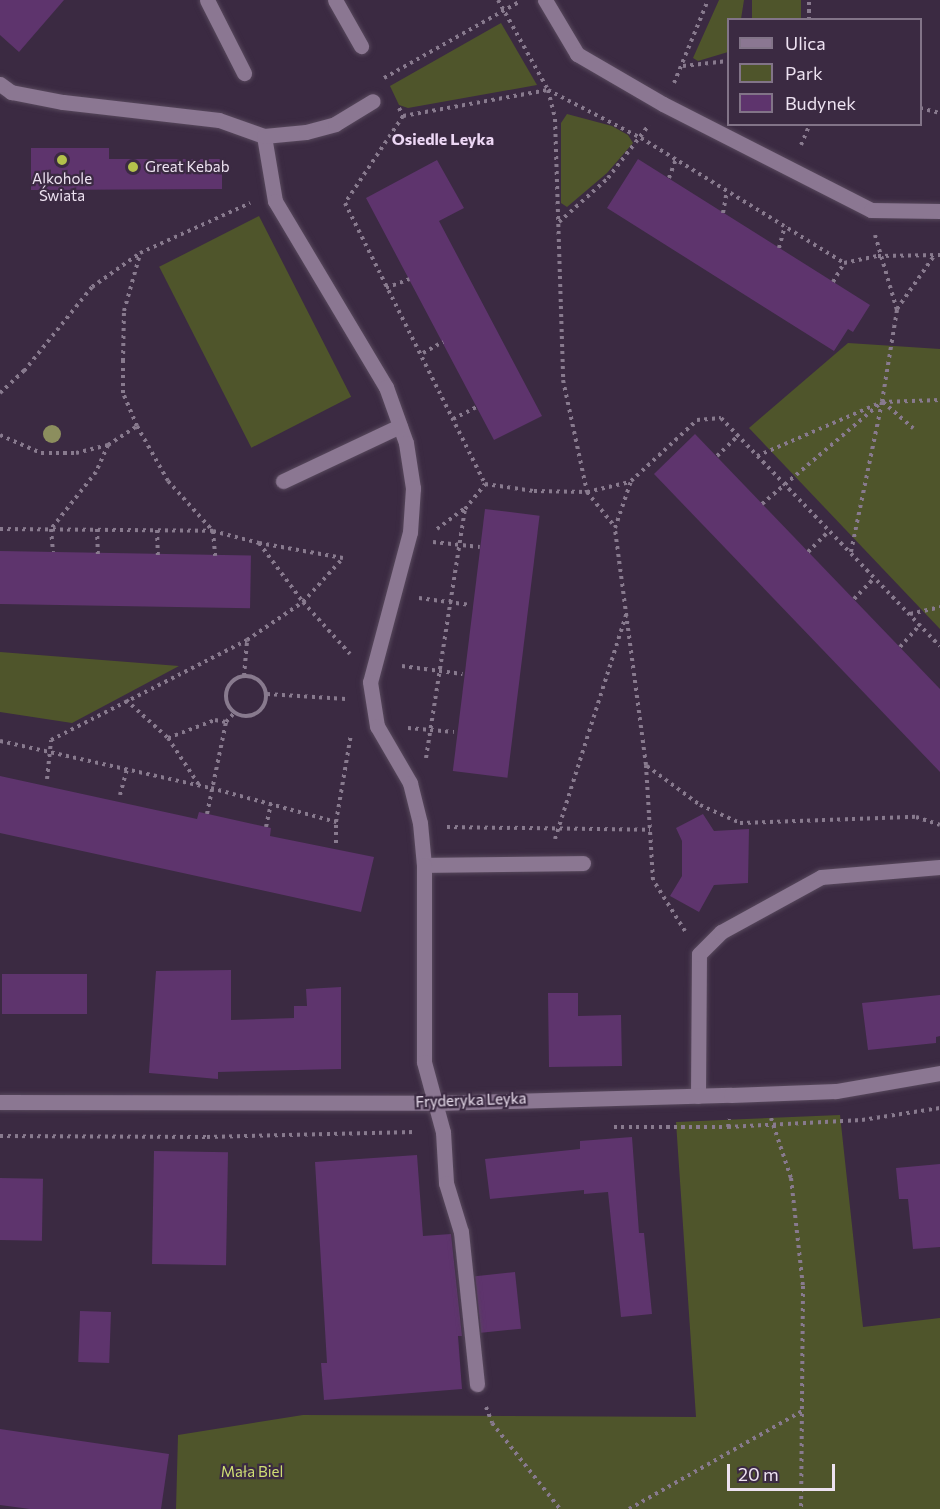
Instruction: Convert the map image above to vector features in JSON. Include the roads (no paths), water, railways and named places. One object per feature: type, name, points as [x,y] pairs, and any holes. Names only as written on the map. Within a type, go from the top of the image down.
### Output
[{"type":"street","points":[[207,0],[244,74]]},
{"type":"street","points":[[335,0],[360,46]]},
{"type":"street","points":[[545,0],[577,54],[663,104],[871,210],[940,211]]},
{"type":"street","points":[[0,84],[11,92],[63,102],[219,120],[264,136],[306,132],[335,124],[373,101]]},
{"type":"street","points":[[264,136],[273,192],[386,387],[400,426],[412,488],[410,532],[370,682],[377,726],[410,783],[420,823],[424,865],[424,1062],[443,1132],[446,1183],[461,1232],[477,1384]]},
{"type":"street","points":[[283,481],[400,426]]},
{"type":"street","points":[[424,865],[583,863]]},
{"type":"street","points":[[698,1096],[699,954],[722,932],[821,877],[940,867]]},
{"type":"street","name":"Fryderyka Leyka","points":[[0,1102],[436,1103],[768,1094],[836,1091],[940,1073]]},
{"type":"place","name":"Alkohole Świata","points":[[62,160]]},
{"type":"place","name":"Great Kebab","points":[[133,167]]},
{"type":"district","name":"Osiedle Leyka","points":[[443,139]]},
{"type":"park label","name":"Mała Biel","points":[[252,1472]]}]
